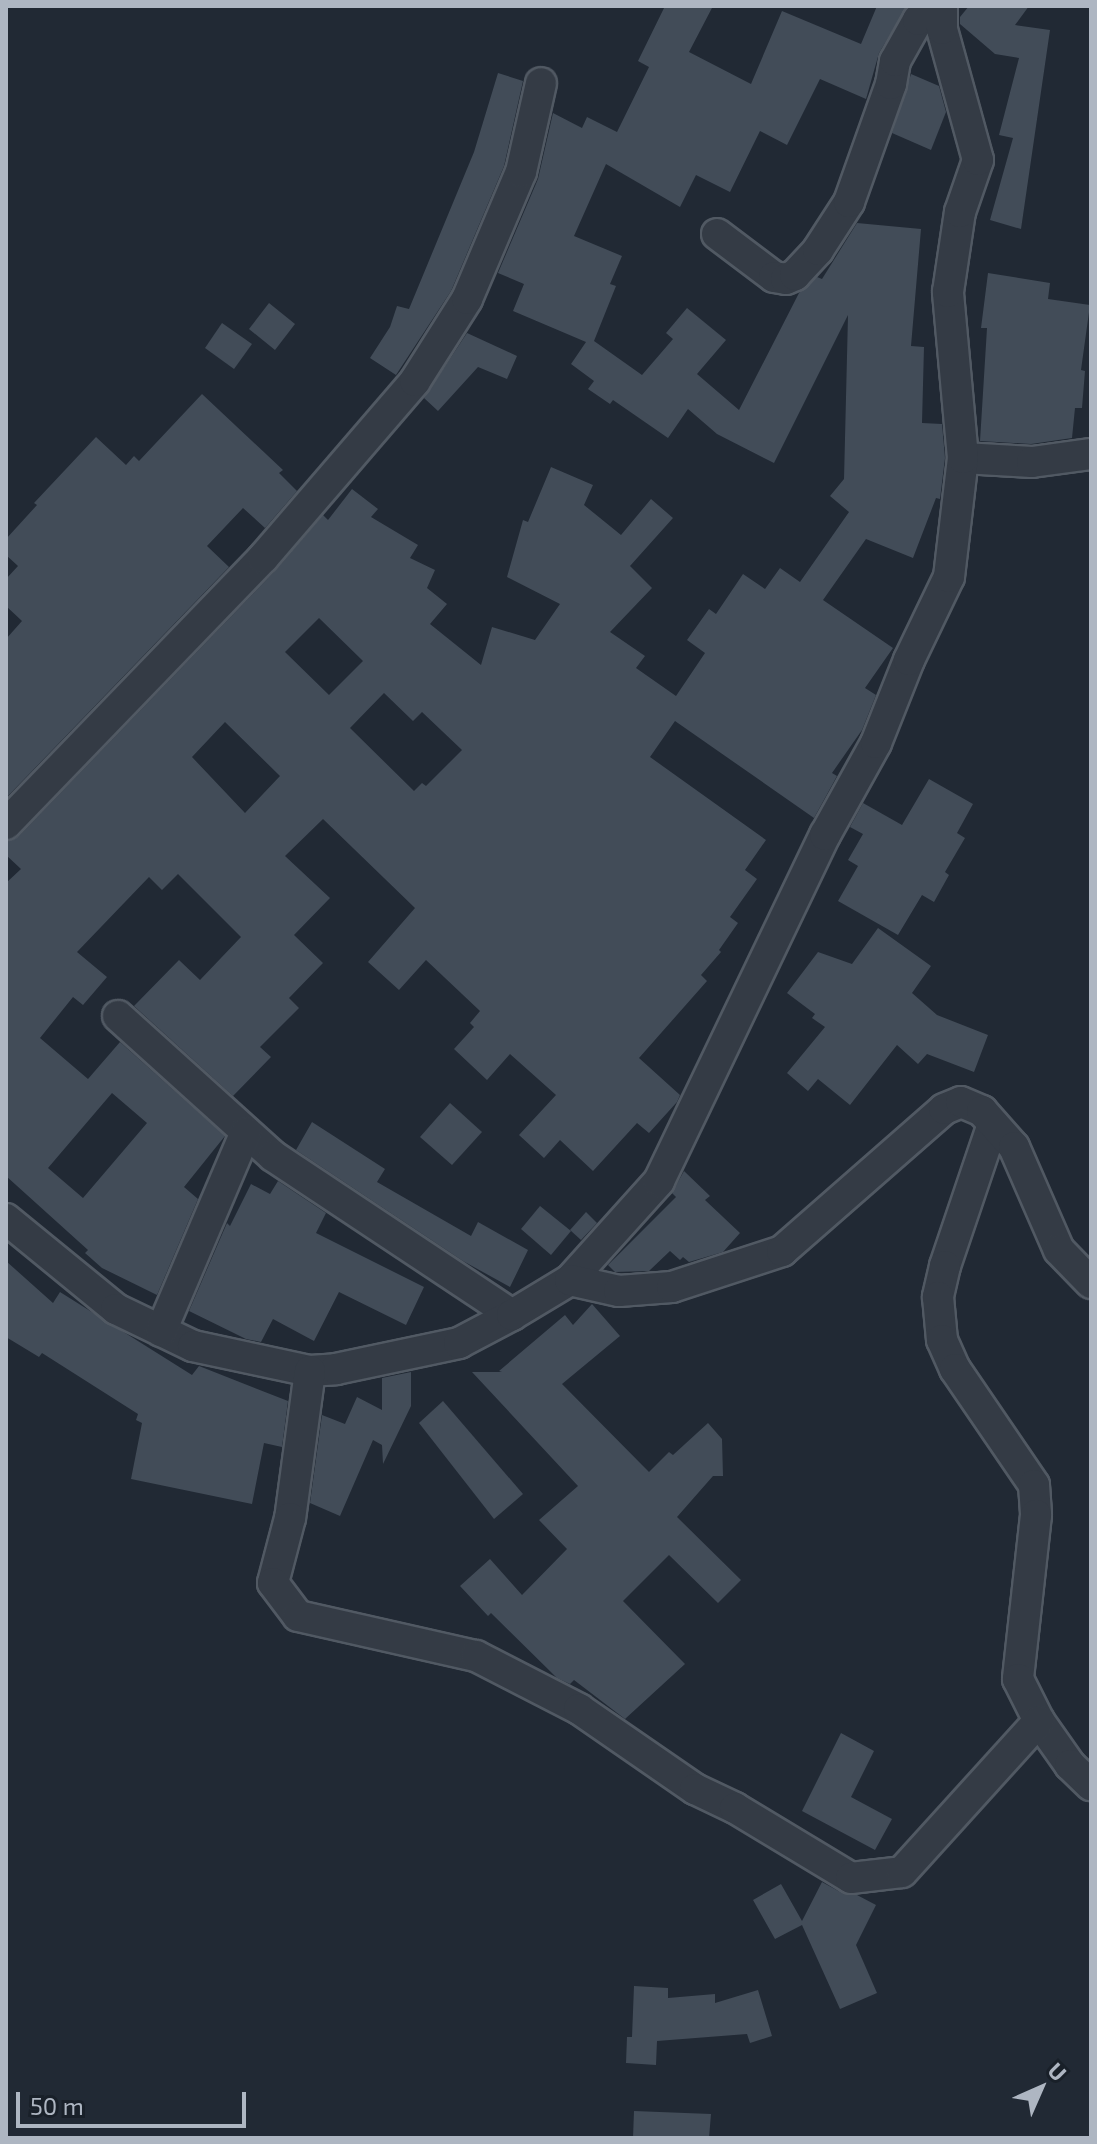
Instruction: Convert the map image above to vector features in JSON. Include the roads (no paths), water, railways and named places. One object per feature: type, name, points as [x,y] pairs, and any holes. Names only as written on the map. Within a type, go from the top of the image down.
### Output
[{"type":"street","points":[[717,234],[774,277],[786,279],[795,275],[818,250],[849,202],[901,49],[918,20],[932,6]]},
{"type":"street","points":[[6,1219],[116,1309],[193,1346],[310,1371],[336,1369],[459,1343],[512,1315],[570,1280],[659,1181],[825,835],[876,743],[909,660],[949,577],[963,458],[948,292],[960,212],[978,160],[942,29],[942,6]]},
{"type":"street","points":[[6,824],[263,558],[415,381],[467,299],[521,172],[541,83]]},
{"type":"street","points":[[963,458],[1032,462],[1091,454]]},
{"type":"street","points":[[118,1016],[246,1132],[324,1193],[384,1228],[512,1315]]},
{"type":"street","points":[[570,1280],[619,1291],[672,1287],[782,1251],[944,1109],[961,1102],[982,1111],[1014,1147],[1059,1250],[1091,1283]]},
{"type":"street","points":[[993,1124],[938,1297],[942,1340],[955,1369],[1034,1485],[1036,1515],[1018,1679],[1039,1721],[1070,1765],[1091,1785]]},
{"type":"street","points":[[161,1331],[246,1132]]},
{"type":"street","points":[[310,1371],[290,1518],[273,1583],[298,1616],[476,1656],[579,1709],[695,1789],[735,1808],[851,1878],[902,1872],[1039,1721]]}]
